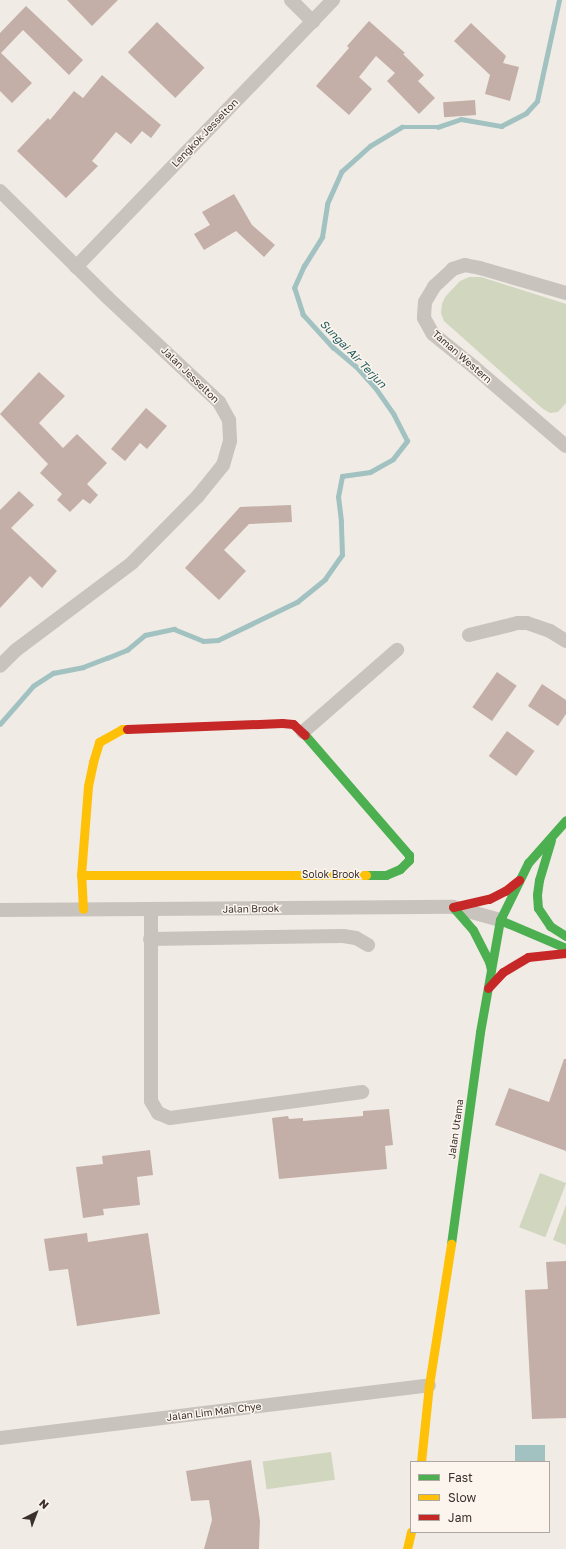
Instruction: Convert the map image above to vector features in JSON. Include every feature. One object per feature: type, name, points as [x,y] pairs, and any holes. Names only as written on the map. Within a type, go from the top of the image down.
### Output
[{"type":"main road","name":"Solok Brook","points":[[81,875],[386,875],[400,869],[409,860],[407,851],[303,732],[293,724],[282,723],[122,729],[99,742],[88,786],[81,875],[83,909]]},
{"type":"main road","name":"Jalan Utama","points":[[421,1461],[429,1385],[450,1262],[480,1032],[500,920],[528,863],[552,839],[566,820]]},
{"type":"main road","points":[[552,839],[540,880],[537,895],[538,908],[543,918],[550,926],[566,936]]},
{"type":"main road","points":[[452,907],[489,900],[505,891],[519,880]]},
{"type":"main road","points":[[452,907],[473,930],[489,961],[491,971]]},
{"type":"main road","points":[[500,920],[566,948]]},
{"type":"main road","points":[[488,988],[503,972],[517,962],[528,957],[566,953]]},
{"type":"main road","points":[[407,1549],[411,1533]]},
{"type":"street","points":[[290,0],[313,22]]},
{"type":"street","name":"Lengkok Jesselton","points":[[76,267],[334,0]]},
{"type":"street","name":"Jalan Jesselton","points":[[0,191],[76,267],[219,402],[229,420],[230,441],[223,465],[198,496],[132,563],[15,651],[0,666]]},
{"type":"street","name":"Taman Western","points":[[566,293],[466,265],[453,269],[434,287],[425,302],[424,318],[433,334],[566,445]]},
{"type":"street","points":[[469,635],[518,623],[527,623],[550,631],[566,641]]},
{"type":"street","points":[[303,732],[397,650]]},
{"type":"street","name":"Jalan Brook","points":[[0,910],[452,907],[500,920]]},
{"type":"street","points":[[151,910],[151,1101],[158,1112],[170,1118],[362,1092]]},
{"type":"street","points":[[150,939],[343,936],[356,938],[368,945]]},
{"type":"street","name":"Jalan Lim Mah Chye","points":[[0,1438],[429,1385]]},
{"type":"green space","points":[[469,277],[481,277],[566,304],[566,403],[558,412],[550,413],[543,409],[444,321],[441,313],[442,304],[445,297],[460,281]]},
{"type":"green space","points":[[540,1173],[566,1183],[545,1237],[519,1227]]},
{"type":"green space","points":[[566,1205],[566,1245],[553,1240]]},
{"type":"green space","points":[[331,1452],[335,1480],[267,1489],[263,1462]]},
{"type":"water","points":[[515,1445],[545,1445],[545,1461],[515,1461]]},
{"type":"building","points":[[67,0],[118,0],[92,26]]},
{"type":"building","points":[[26,6],[83,60],[69,75],[23,30],[1,53],[32,83],[12,103],[0,91],[0,33]]},
{"type":"building","points":[[369,21],[405,53],[403,54],[424,75],[418,81],[435,98],[419,114],[387,81],[395,73],[376,56],[359,77],[372,89],[349,115],[316,86],[349,48],[347,46]]},
{"type":"building","points":[[157,22],[204,68],[175,98],[128,52]]},
{"type":"building","points":[[471,23],[506,56],[503,63],[519,67],[510,101],[485,94],[490,75],[454,41]]},
{"type":"building","points":[[102,75],[161,125],[151,138],[142,131],[131,144],[116,132],[92,161],[98,166],[66,198],[17,151],[48,118],[50,120],[74,91],[83,98]]},
{"type":"building","points":[[475,100],[476,115],[444,117],[443,102]]},
{"type":"building","points":[[234,194],[252,225],[275,245],[264,257],[236,231],[204,250],[194,234],[210,225],[202,212]]},
{"type":"building","points":[[39,372],[65,396],[39,423],[63,448],[77,434],[107,463],[87,484],[98,495],[90,504],[83,499],[70,512],[57,500],[62,494],[40,473],[48,464],[0,414]]},
{"type":"building","points":[[146,408],[167,426],[147,449],[140,443],[125,461],[111,449]]},
{"type":"building","points":[[19,491],[34,505],[11,528],[57,571],[42,588],[30,576],[0,608],[0,510]]},
{"type":"building","points":[[291,505],[292,522],[249,524],[224,550],[246,571],[219,600],[185,568],[240,507]]},
{"type":"building","points":[[497,672],[517,686],[492,721],[472,707]]},
{"type":"building","points":[[542,684],[566,700],[566,714],[558,726],[528,706]]},
{"type":"building","points":[[507,731],[535,751],[516,776],[489,756]]},
{"type":"building","points":[[564,1059],[566,1059],[566,1151],[495,1125],[509,1088],[549,1102]]},
{"type":"building","points":[[389,1109],[393,1145],[385,1146],[387,1169],[279,1179],[272,1118],[288,1116],[289,1119],[303,1118],[303,1121],[363,1116],[363,1111]]},
{"type":"building","points":[[150,1150],[153,1175],[137,1177],[140,1205],[103,1209],[104,1215],[83,1218],[76,1167],[103,1164],[102,1156]]},
{"type":"building","points":[[87,1233],[88,1242],[148,1233],[160,1314],[77,1326],[68,1269],[49,1271],[44,1239]]},
{"type":"building","points":[[566,1261],[566,1418],[532,1419],[525,1290],[548,1289],[546,1262]]},
{"type":"building","points":[[251,1460],[260,1521],[259,1549],[204,1549],[212,1520],[209,1500],[191,1501],[186,1471]]},
{"type":"waterway","name":"Sungai Air Terjun","points":[[0,724],[33,686],[53,673],[83,667],[127,650],[145,635],[174,629],[203,641],[218,640],[297,602],[325,579],[342,555],[341,521],[338,497],[342,476],[370,472],[393,459],[407,441],[394,415],[375,388],[356,367],[333,348],[303,315],[294,288],[304,266],[322,237],[327,204],[341,172],[370,146],[402,127],[438,127],[461,119],[501,126],[526,113],[537,101],[559,0]]},
{"type":"traffic: fast","points":[[305,735],[409,855],[409,860],[400,869],[386,875],[366,875]]},
{"type":"traffic: fast","points":[[451,1244],[480,1032],[500,920],[528,863],[566,820]]},
{"type":"traffic: fast","points":[[551,840],[539,880],[537,895],[538,908],[550,926],[566,936]]},
{"type":"traffic: fast","points":[[453,907],[473,930],[489,961],[491,970]]},
{"type":"traffic: fast","points":[[500,920],[566,948]]},
{"type":"traffic: slow","points":[[83,909],[81,875],[88,786],[93,762],[99,742],[122,729],[127,729]]},
{"type":"traffic: slow","points":[[81,875],[366,875]]},
{"type":"traffic: slow","points":[[421,1461],[429,1385],[451,1244]]},
{"type":"traffic: slow","points":[[407,1549],[411,1533]]},
{"type":"traffic: jam","points":[[127,729],[282,723],[293,724],[305,735]]},
{"type":"traffic: jam","points":[[453,907],[489,899],[505,891],[519,880]]},
{"type":"traffic: jam","points":[[488,988],[503,972],[528,957],[566,953]]}]
